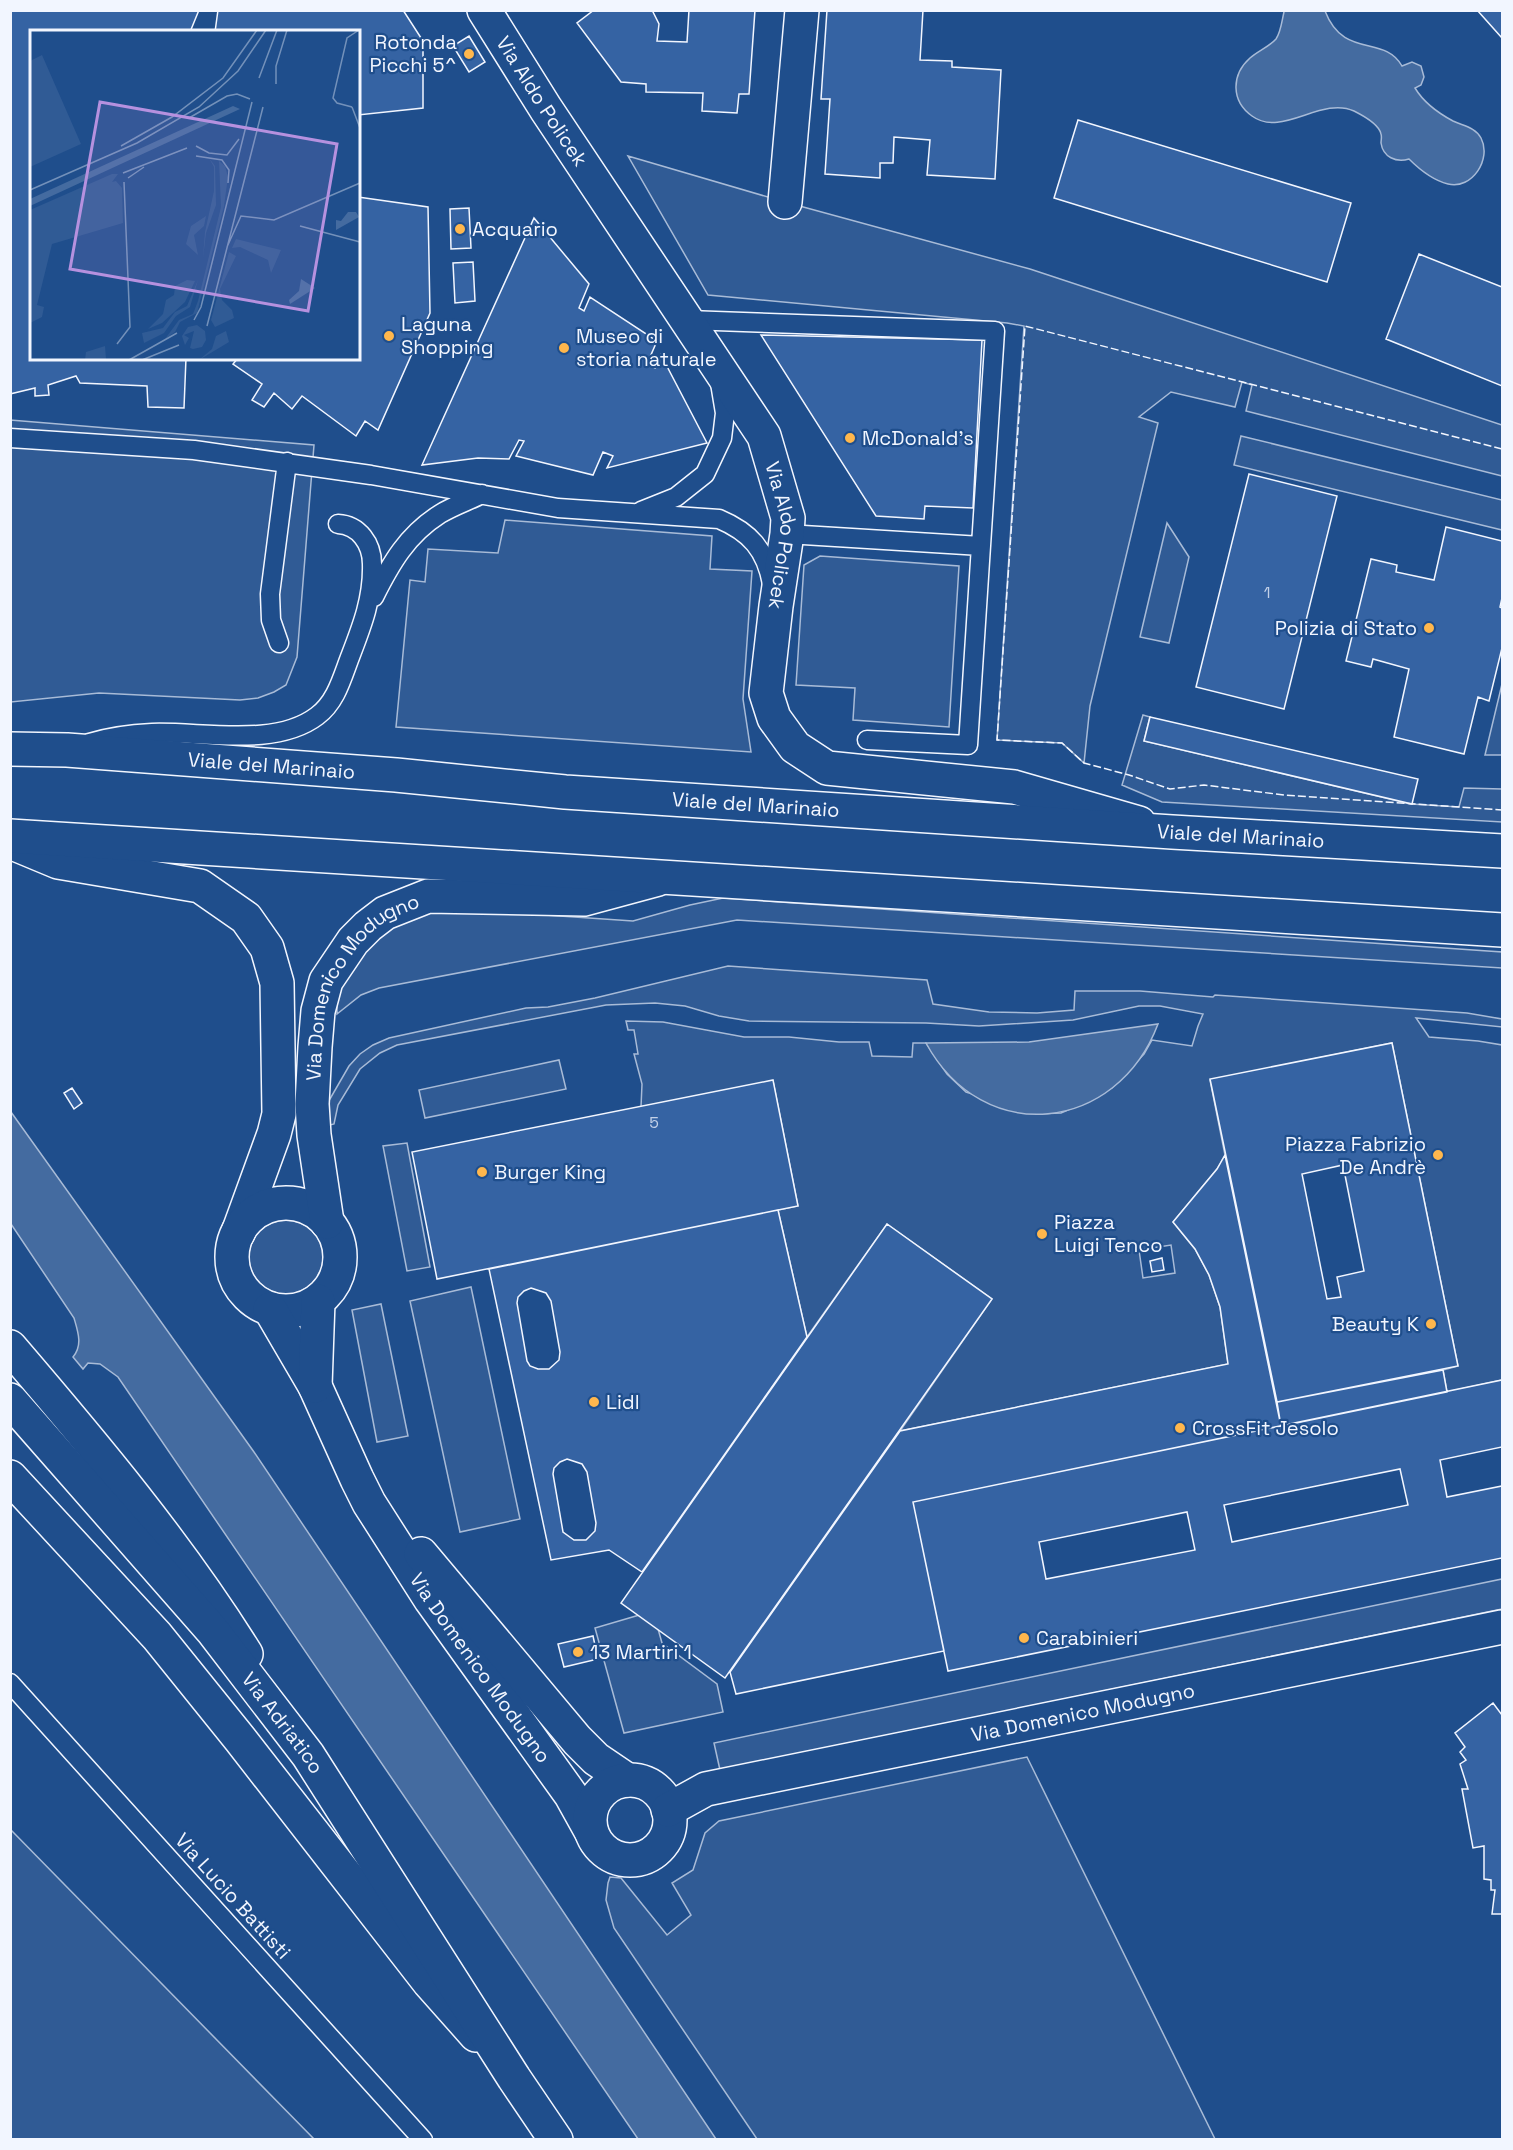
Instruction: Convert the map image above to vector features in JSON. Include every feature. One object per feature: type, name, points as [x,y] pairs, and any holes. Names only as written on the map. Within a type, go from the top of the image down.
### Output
[{"type":"street","name":"Via Aldo Policek","points":[[484,10],[546,109],[764,436],[773,459],[788,518],[766,693],[774,718],[795,747],[827,768],[1014,787],[1172,832]]},
{"type":"street","points":[[785,202],[802,10]]},
{"type":"street","name":"Viale del Marinaio","points":[[10,749],[67,750],[396,775],[565,792],[1172,832],[1503,851]]},
{"type":"street","points":[[10,836],[1503,930]]},
{"type":"street","name":"Via Domenico Modugno","points":[[10,842],[58,861],[200,886],[246,918],[267,948],[277,983],[279,1114],[274,1134],[233,1247],[232,1263],[236,1278],[244,1292],[256,1302],[270,1309],[315,1386],[369,1503],[431,1600],[571,1795],[597,1844],[607,1853],[619,1859],[633,1860],[647,1857],[658,1849],[666,1838],[669,1824],[668,1810],[663,1798],[653,1788],[641,1782],[627,1780],[596,1759],[577,1740],[449,1586],[394,1524],[369,1503]]},
{"type":"street","name":"Via Domenico Modugno","points":[[315,1386],[318,1301],[331,1288],[339,1272],[339,1241],[327,1222],[314,1135],[312,1104],[318,1011],[326,981],[361,933],[385,913],[428,896],[584,899],[666,877]]},
{"type":"street","points":[[238,1233],[249,1218],[263,1208],[280,1203],[297,1204],[314,1210],[327,1222]]},
{"type":"street","points":[[270,1309],[286,1312],[304,1309],[318,1301]]},
{"type":"street","points":[[10,1347],[118,1477],[216,1606],[308,1755]]},
{"type":"street","name":"Via Adriatico","points":[[10,1400],[212,1630],[308,1755],[514,2078]]},
{"type":"street","points":[[10,1477],[157,1636],[429,1982],[514,2078],[556,2139]]},
{"type":"street","name":"Via Domenico Modugno","points":[[668,1810],[706,1789],[1503,1627]]},
{"type":"street","points":[[591,1831],[589,1819],[597,1797],[605,1788],[616,1782],[627,1780]]},
{"type":"lane","points":[[688,320],[995,331],[968,745],[867,740]]},
{"type":"lane","points":[[635,513],[676,496],[705,474],[722,438],[724,413],[723,391],[712,358]]},
{"type":"lane","points":[[10,438],[194,450],[287,462],[558,508],[719,519],[734,525],[748,535],[761,551],[769,566],[776,606]]},
{"type":"lane","points":[[279,643],[271,620],[270,594],[287,462]]},
{"type":"lane","points":[[67,750],[110,737],[152,733],[258,734],[284,731],[317,716],[331,702],[368,609],[394,560],[408,540],[440,514],[482,494]]},
{"type":"lane","points":[[338,524],[347,524],[356,529],[368,545],[372,559],[372,580],[368,609]]},
{"type":"lane","points":[[787,534],[981,546]]},
{"type":"lane","name":"Via Lucio Battisti","points":[[10,1683],[423,2139]]},
{"type":"shaded area","points":[[1283,11],[1325,11],[1333,26],[1343,36],[1385,51],[1394,56],[1402,66],[1412,62],[1421,66],[1424,77],[1421,85],[1415,88],[1423,98],[1442,115],[1472,129],[1481,138],[1484,155],[1478,171],[1465,182],[1457,185],[1448,184],[1422,171],[1409,159],[1391,158],[1382,148],[1380,130],[1370,120],[1354,111],[1341,108],[1328,109],[1276,122],[1264,121],[1252,116],[1245,110],[1237,96],[1239,72],[1250,58],[1276,39]]},
{"type":"shaded area","points":[[628,156],[1030,269],[1502,425],[1502,476],[1246,411],[1252,385],[1242,382],[1235,407],[1171,392],[1139,417],[1158,423],[1090,706],[1084,763],[1062,743],[997,740],[1024,326],[708,295]]},
{"type":"shaded area","points":[[10,420],[314,445],[297,657],[286,685],[258,698],[240,700],[99,693],[11,702]]},
{"type":"shaded area","points":[[1241,436],[1502,500],[1502,530],[1234,465]]},
{"type":"shaded area","points":[[505,520],[712,536],[710,569],[752,571],[743,699],[751,752],[396,727],[410,580],[425,582],[428,549],[498,553]]},
{"type":"shaded area","points":[[1167,523],[1189,557],[1169,643],[1140,637]]},
{"type":"shaded area","points":[[820,556],[959,566],[949,727],[853,720],[855,688],[796,685],[804,565]]},
{"type":"shaded area","points":[[1502,684],[1502,755],[1485,755]]},
{"type":"shaded area","points":[[1143,715],[1150,717],[1144,741],[1411,804],[1459,807],[1464,788],[1502,789],[1502,822],[1162,802],[1122,785]]},
{"type":"shaded area","points":[[723,898],[1502,952],[1502,968],[737,920],[379,988],[361,995],[337,1014],[339,991],[358,958],[398,921],[431,911],[485,911],[633,921]]},
{"type":"shaded area","points":[[728,966],[927,980],[933,1004],[989,1012],[1037,1013],[1074,1010],[1075,991],[1140,991],[1467,1013],[1502,1019],[1502,1027],[1416,1018],[1429,1037],[1502,1045],[1502,1380],[1447,1392],[1443,1370],[1458,1366],[1392,1043],[1210,1080],[1225,1155],[1217,1169],[1173,1222],[1195,1249],[1209,1275],[1220,1307],[1228,1364],[900,1431],[992,1299],[887,1224],[807,1337],[778,1210],[798,1206],[773,1081],[641,1107],[642,1084],[634,1054],[638,1054],[634,1030],[628,1030],[626,1021],[663,1022],[744,1037],[869,1042],[872,1056],[912,1057],[913,1043],[926,1043],[947,1074],[966,1092],[1037,1114],[1061,1113],[1112,1088],[1144,1054],[1152,1040],[1192,1046],[1203,1014],[1160,1006],[1139,1006],[1073,1020],[979,1026],[926,1023],[749,1021],[719,1016],[685,1006],[655,1003],[606,1005],[397,1045],[380,1053],[360,1069],[338,1105],[334,1124],[326,1126],[327,1104],[349,1066],[373,1045],[389,1038],[526,1008],[548,1007]],"holes":[[[1171,1245],[1175,1273],[1143,1278],[1139,1250]]]},
{"type":"shaded area","points":[[1158,1024],[1139,1060],[1112,1088],[1082,1106],[1048,1114],[1014,1112],[981,1100],[951,1077],[926,1043],[1029,1042]]},
{"type":"shaded area","points":[[559,1060],[566,1089],[425,1118],[419,1090]]},
{"type":"shaded area","points":[[11,1112],[254,1452],[716,2139],[638,2139],[118,1377],[100,1364],[88,1363],[83,1369],[73,1357],[79,1343],[74,1318],[11,1224]]},
{"type":"shaded area","points":[[407,1143],[430,1267],[407,1271],[383,1146]]},
{"type":"shaded area","points":[[286,1220],[307,1226],[317,1236],[323,1257],[317,1278],[307,1288],[286,1294],[265,1288],[255,1278],[249,1257],[255,1236],[265,1226]]},
{"type":"shaded area","points":[[471,1287],[520,1519],[460,1532],[410,1301]]},
{"type":"shaded area","points":[[381,1304],[408,1436],[377,1442],[352,1310]]},
{"type":"shaded area","points":[[1502,1579],[1502,1609],[720,1770],[714,1743]]},
{"type":"shaded area","points":[[653,1611],[662,1643],[717,1684],[723,1712],[624,1733],[595,1628]]},
{"type":"shaded area","points":[[1027,1757],[1215,2139],[757,2139],[614,1928],[606,1900],[610,1877],[621,1878],[667,1935],[691,1915],[672,1883],[693,1870],[705,1833],[719,1821]]},
{"type":"shaded area","points":[[11,1830],[314,2139],[11,2139]]},
{"type":"building","points":[[10,10],[199,10],[191,30],[30,30],[30,360],[186,360],[184,408],[148,407],[147,386],[80,383],[76,376],[48,385],[49,395],[35,396],[35,388],[10,394]]},
{"type":"building","points":[[218,10],[403,10],[423,41],[423,108],[360,115],[360,30],[215,30]]},
{"type":"building","points":[[594,10],[652,10],[659,24],[657,41],[687,42],[689,10],[755,10],[749,94],[739,94],[737,113],[702,111],[703,93],[646,92],[646,84],[621,82],[577,23]]},
{"type":"building","points":[[827,10],[923,10],[920,60],[952,61],[952,67],[1001,70],[995,179],[927,175],[930,140],[894,137],[893,163],[880,163],[880,178],[825,174],[830,99],[821,99]]},
{"type":"building","points":[[1477,10],[1502,10],[1502,38]]},
{"type":"building","name":"Rotonda Picchi 5^","points":[[469,36],[485,62],[469,72],[453,46]]},
{"type":"building","points":[[1078,120],[1351,203],[1327,282],[1054,198]]},
{"type":"building","name":"Laguna Shopping","points":[[360,197],[428,207],[430,313],[378,430],[365,421],[356,436],[302,396],[292,409],[274,393],[264,407],[252,400],[262,384],[233,364],[236,360],[360,360]]},
{"type":"building","name":"Acquario","points":[[469,208],[471,248],[451,249],[450,209]]},
{"type":"building","name":"Museo di storia naturale","points":[[534,218],[589,284],[579,308],[584,311],[590,297],[657,341],[647,364],[655,368],[661,355],[707,443],[607,468],[613,456],[603,452],[593,475],[516,456],[524,441],[519,440],[509,459],[478,458],[422,465]]},
{"type":"building","points":[[1419,254],[1502,287],[1502,386],[1386,339]]},
{"type":"building","points":[[473,262],[475,301],[455,303],[453,263]]},
{"type":"building","points":[[761,335],[982,340],[973,508],[925,506],[924,519],[876,516]]},
{"type":"building","name":"Polizia di Stato","points":[[1249,474],[1337,496],[1284,709],[1196,687]]},
{"type":"building","name":"Polizia di Stato","points":[[1446,527],[1502,541],[1500,607],[1502,608],[1502,648],[1489,701],[1478,697],[1464,754],[1394,737],[1409,669],[1373,659],[1371,667],[1346,661],[1371,559],[1397,565],[1396,572],[1434,580]]},
{"type":"building","points":[[1150,717],[1418,779],[1412,804],[1144,741]]},
{"type":"building","points":[[1392,1043],[1458,1366],[1277,1402],[1210,1079]],"holes":[[[1343,1165],[1364,1271],[1337,1277],[1341,1297],[1327,1299],[1302,1174]]]},
{"type":"building","points":[[773,1080],[798,1206],[437,1279],[412,1152]]},
{"type":"building","points":[[72,1088],[82,1103],[74,1109],[64,1093]]},
{"type":"building","points":[[1225,1155],[1281,1426],[913,1502],[944,1651],[736,1694],[730,1672],[900,1431],[1228,1364],[1220,1307],[1209,1275],[1195,1249],[1173,1222],[1217,1169]]},
{"type":"building","points":[[778,1210],[807,1337],[642,1572],[609,1550],[551,1560],[489,1269]],"holes":[[[531,1288],[546,1293],[551,1301],[560,1352],[559,1360],[549,1369],[538,1369],[530,1366],[527,1361],[517,1303],[518,1297]],[[567,1459],[582,1464],[587,1472],[596,1523],[595,1531],[586,1540],[574,1540],[563,1532],[553,1474],[554,1468]]]},
{"type":"building","points":[[887,1224],[992,1299],[725,1678],[621,1603]]},
{"type":"building","points":[[1162,1258],[1164,1270],[1152,1272],[1150,1261]]},
{"type":"building","points":[[1443,1370],[1447,1392],[1281,1426],[1277,1402]]},
{"type":"building","points":[[1502,1380],[1502,1447],[1440,1460],[1447,1497],[1502,1486],[1502,1558],[948,1671],[913,1502]],"holes":[[[1400,1469],[1408,1505],[1232,1542],[1224,1505]],[[1187,1512],[1195,1550],[1046,1579],[1039,1542]]]},
{"type":"building","name":"13 Martiri 1","points":[[593,1636],[598,1659],[564,1667],[558,1644]]},
{"type":"building","points":[[1493,1703],[1502,1715],[1502,1914],[1492,1914],[1495,1890],[1491,1890],[1491,1880],[1484,1879],[1484,1846],[1473,1848],[1462,1789],[1468,1789],[1460,1764],[1466,1760],[1460,1752],[1465,1747],[1455,1733]]},
{"type":"fence","points":[[1502,449],[1025,326],[997,740],[1062,743],[1084,763],[1170,789],[1204,785],[1284,795],[1502,810]]},
{"type":"place","name":"Rotonda Picchi 5^","points":[[469,54]]},
{"type":"place","name":"Acquario","points":[[460,229]]},
{"type":"place","name":"Laguna Shopping","points":[[389,336]]},
{"type":"place","name":"Museo di storia naturale","points":[[564,348]]},
{"type":"place","name":"McDonald's","points":[[850,438]]},
{"type":"place","name":"Polizia di Stato","points":[[1429,628]]},
{"type":"place","name":"Piazza Fabrizio De Andrè","points":[[1438,1155]]},
{"type":"place","name":"Burger King","points":[[482,1172]]},
{"type":"place","name":"Piazza Luigi Tenco","points":[[1042,1234]]},
{"type":"place","name":"Beauty K","points":[[1431,1324]]},
{"type":"place","name":"Lidl","points":[[594,1402]]},
{"type":"place","name":"CrossFit Jesolo","points":[[1180,1428]]},
{"type":"place","name":"Carabinieri","points":[[1024,1638]]},
{"type":"place","name":"13 Martiri 1","points":[[578,1652]]}]
